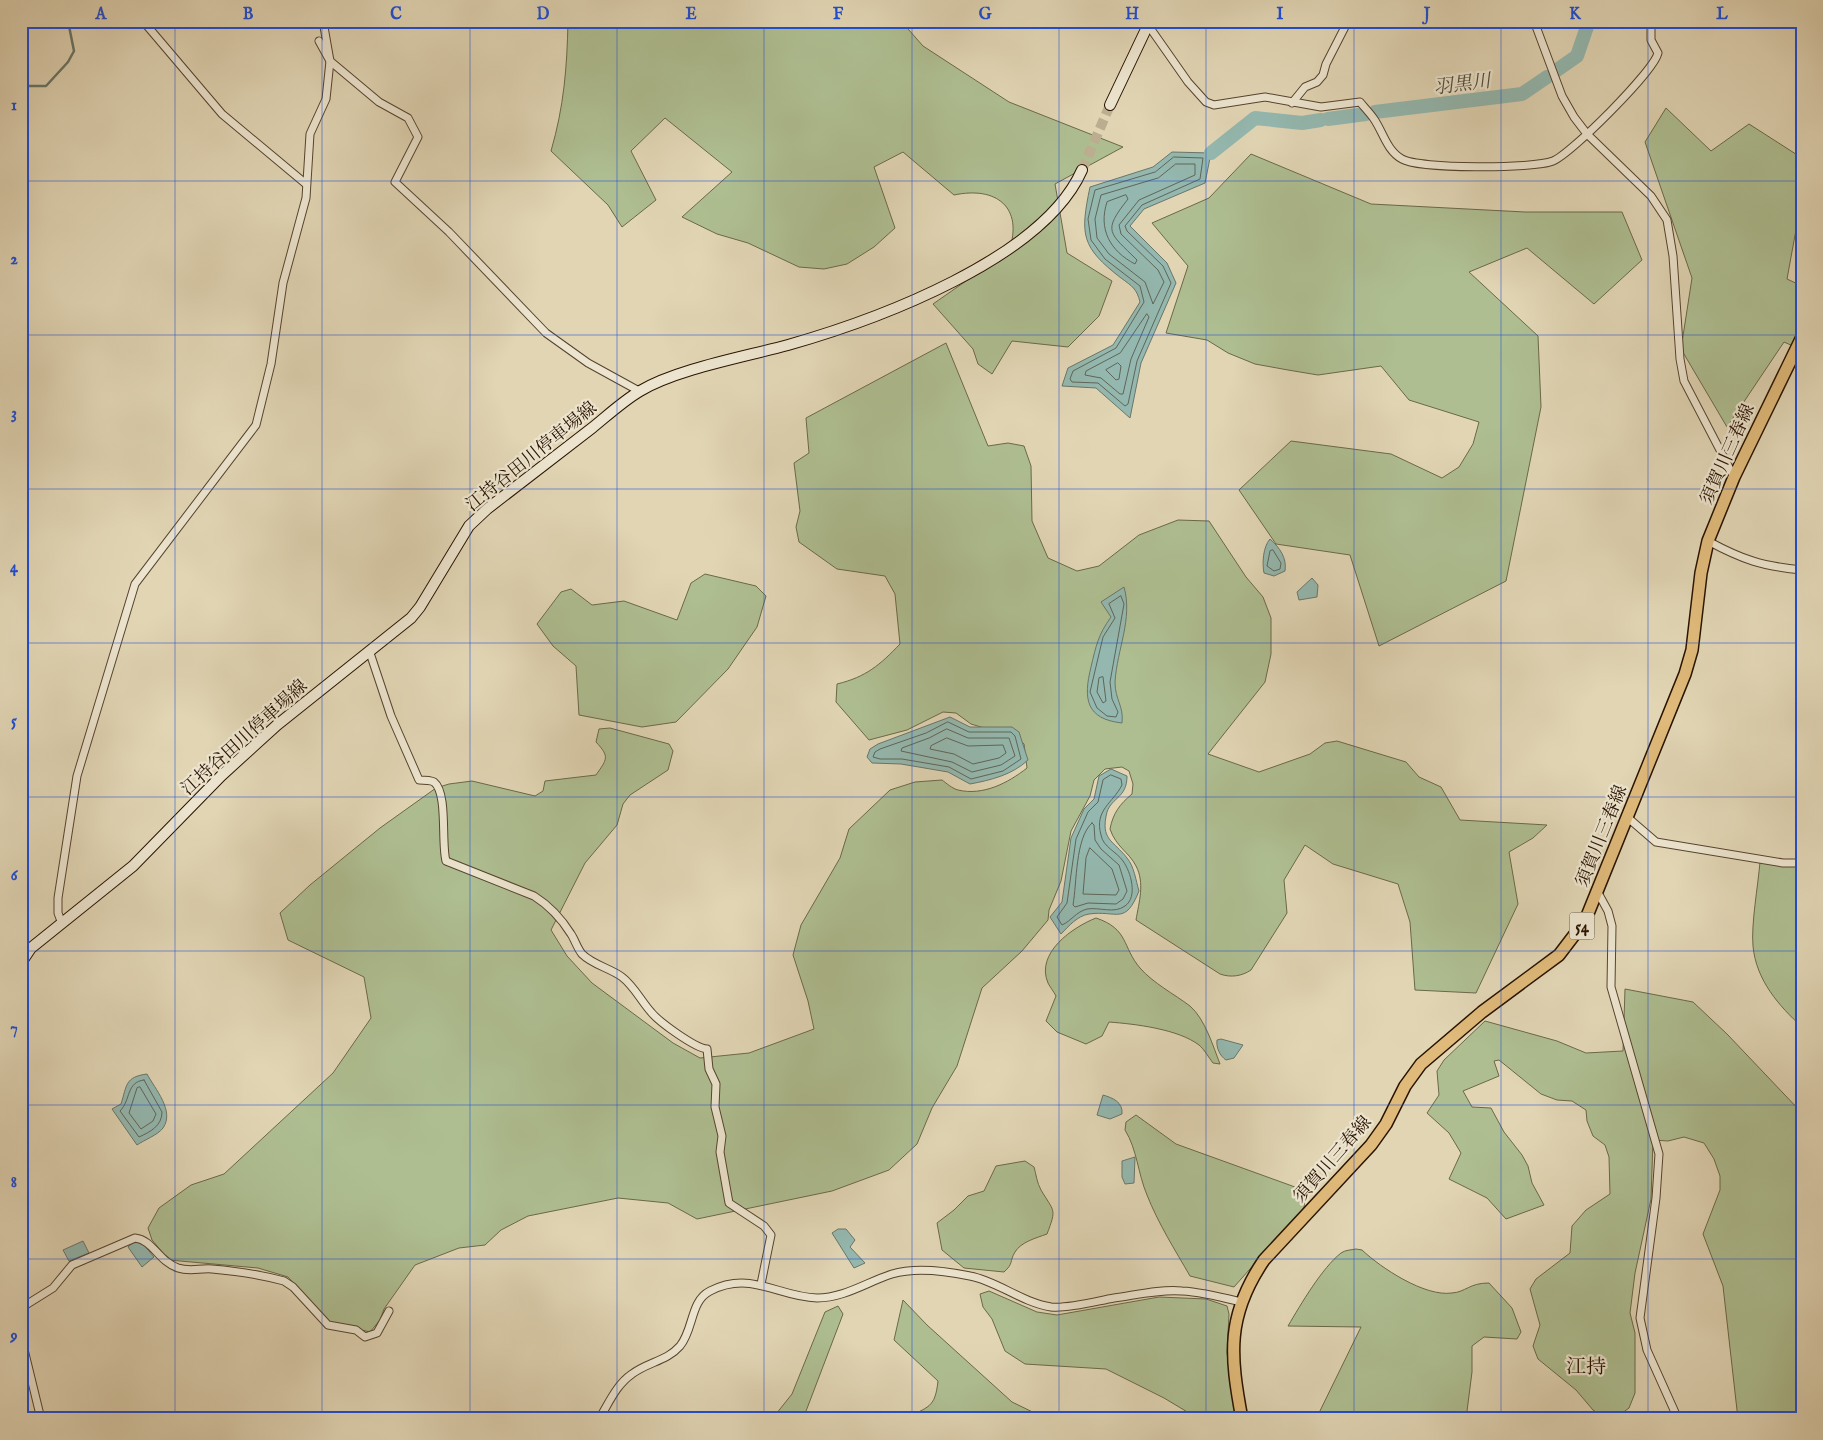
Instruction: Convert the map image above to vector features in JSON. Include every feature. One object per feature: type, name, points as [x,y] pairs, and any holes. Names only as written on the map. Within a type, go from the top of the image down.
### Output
[{"type":"main road","points":[[1110,105],[1147,23]]},
{"type":"main road","name":"江持谷田川停車場線","points":[[21,963],[31,948],[133,866],[221,776],[278,725],[370,653],[411,618],[420,607],[469,526],[487,509],[639,391],[698,369],[848,327],[945,286],[984,266],[1041,223],[1061,205],[1074,187],[1082,170]]},
{"type":"main road","name":"須賀川三春線","points":[[1242,1419],[1235,1380],[1233,1350],[1235,1328],[1241,1302],[1264,1260],[1380,1134],[1405,1086],[1422,1064],[1482,1012],[1559,955],[1585,921],[1690,658],[1701,574],[1708,541],[1734,477],[1802,337]]},
{"type":"street","points":[[143,21],[222,114],[306,184]]},
{"type":"street","points":[[62,924],[58,913],[58,898],[77,776],[135,584],[256,425],[271,364],[283,283],[306,198],[310,134],[326,99],[330,61],[323,21]]},
{"type":"street","points":[[1292,103],[1304,87],[1317,82],[1323,75],[1326,64],[1348,21]]},
{"type":"street","points":[[1534,21],[1562,96],[1574,117],[1587,134],[1651,196],[1667,220],[1674,256],[1680,359],[1684,381],[1734,477]]},
{"type":"street","points":[[1147,23],[1188,82],[1206,102],[1214,105],[1265,97],[1321,107],[1360,102],[1375,119],[1395,154],[1410,162],[1465,167],[1540,165],[1563,155],[1587,134],[1657,58],[1657,48],[1651,40],[1651,21]]},
{"type":"street","points":[[319,41],[330,61],[379,102],[408,118],[418,137],[395,182],[449,232],[546,332],[588,363],[639,391]]},
{"type":"street","points":[[1708,541],[1742,559],[1766,566],[1802,570]]},
{"type":"street","points":[[370,653],[391,716],[418,780],[432,781],[438,786],[442,805],[443,845],[446,861],[534,896],[546,903],[560,917],[581,952],[588,959],[622,977],[652,1014],[695,1047],[707,1050],[709,1069],[716,1084],[714,1107],[722,1136],[720,1152],[729,1202],[764,1226],[771,1235],[771,1243],[767,1252],[761,1284]]},
{"type":"street","points":[[1627,817],[1656,842],[1783,863],[1802,863]]},
{"type":"street","points":[[1597,891],[1608,911],[1612,926],[1612,986],[1659,1154],[1656,1198],[1640,1318],[1647,1350],[1678,1419]]},
{"type":"street","points":[[21,1308],[53,1288],[72,1265],[138,1238],[146,1240],[160,1258],[176,1267],[193,1271],[212,1269],[284,1281],[293,1287],[328,1325],[356,1330],[365,1336],[377,1333],[389,1310]]},
{"type":"street","points":[[599,1419],[619,1384],[634,1372],[663,1360],[681,1345],[690,1327],[697,1304],[705,1295],[715,1289],[736,1283],[761,1284],[799,1295],[826,1298],[845,1293],[892,1274],[915,1271],[972,1276],[1019,1298],[1052,1307],[1181,1291],[1241,1302]]},
{"type":"street","points":[[21,1337],[41,1419]]},
{"type":"green space","points":[[568,21],[901,21],[923,46],[1009,102],[1123,147],[1055,184],[1067,253],[1112,281],[1099,316],[1068,347],[1012,341],[992,374],[978,364],[973,349],[933,304],[1009,251],[1013,236],[1013,222],[1003,203],[994,197],[969,193],[954,195],[903,152],[874,167],[895,228],[874,247],[847,264],[824,269],[799,267],[748,243],[717,234],[682,217],[732,172],[665,118],[631,151],[656,200],[622,227],[608,205],[551,151],[564,87]]},
{"type":"green space","points":[[1666,108],[1711,151],[1749,124],[1802,158],[1802,197],[1787,279],[1802,286],[1802,350],[1784,342],[1727,427],[1681,349],[1692,278],[1645,142]]},
{"type":"green space","points":[[1251,154],[1371,204],[1525,212],[1622,212],[1642,260],[1594,304],[1527,248],[1469,272],[1538,336],[1541,407],[1506,581],[1379,646],[1350,555],[1276,544],[1239,490],[1291,441],[1391,454],[1442,478],[1459,467],[1473,444],[1479,422],[1409,400],[1381,366],[1318,375],[1255,364],[1228,353],[1207,340],[1166,333],[1188,266],[1152,223],[1209,198]]},
{"type":"green space","points":[[946,343],[988,446],[1008,443],[1024,446],[1031,466],[1032,521],[1048,558],[1077,571],[1099,566],[1139,535],[1178,520],[1209,521],[1246,577],[1263,597],[1271,618],[1271,654],[1265,682],[1208,754],[1259,772],[1310,754],[1325,743],[1337,741],[1406,762],[1419,777],[1441,787],[1460,820],[1547,825],[1533,838],[1509,852],[1518,904],[1476,993],[1415,990],[1410,922],[1398,884],[1333,864],[1305,845],[1284,880],[1287,913],[1251,970],[1236,976],[1220,974],[1136,920],[1141,886],[1139,872],[1110,829],[1118,809],[1132,794],[1133,784],[1129,771],[1122,767],[1105,769],[1094,780],[1090,796],[1071,831],[1061,881],[1049,910],[1048,920],[1022,951],[982,988],[957,1066],[932,1108],[917,1144],[889,1170],[832,1191],[697,1219],[668,1203],[618,1198],[528,1216],[501,1230],[485,1245],[459,1248],[415,1265],[384,1309],[380,1320],[370,1332],[329,1322],[288,1277],[258,1268],[169,1260],[152,1240],[148,1228],[159,1208],[191,1185],[224,1174],[333,1073],[371,1018],[364,977],[288,940],[280,913],[310,885],[380,828],[436,788],[472,781],[535,796],[543,791],[545,781],[596,775],[605,761],[605,755],[596,742],[599,729],[610,728],[669,744],[673,751],[668,770],[630,795],[623,804],[617,825],[585,863],[551,930],[567,956],[592,983],[673,1043],[700,1058],[749,1053],[814,1029],[808,1001],[793,955],[801,925],[840,858],[849,829],[890,790],[915,782],[942,780],[956,789],[967,791],[986,790],[1012,779],[1027,768],[1024,744],[1012,732],[991,730],[971,724],[956,713],[943,712],[907,730],[869,740],[836,702],[837,684],[856,678],[872,669],[900,644],[895,594],[885,576],[837,569],[799,542],[796,527],[800,511],[794,463],[809,453],[806,418]]},
{"type":"green space","points":[[705,574],[756,586],[766,596],[757,627],[728,669],[676,722],[642,727],[579,715],[576,666],[553,646],[537,624],[561,592],[571,589],[592,605],[624,601],[677,620],[691,583]]},
{"type":"green space","points":[[1802,861],[1802,1027],[1777,1001],[1764,981],[1755,958],[1753,937],[1760,862]]},
{"type":"green space","points":[[1096,918],[1107,922],[1120,933],[1134,960],[1145,973],[1195,1011],[1208,1033],[1220,1064],[1213,1063],[1199,1045],[1168,1031],[1109,1022],[1102,1036],[1086,1044],[1057,1032],[1046,1021],[1056,996],[1048,983],[1045,972],[1051,952],[1067,935]]},
{"type":"green space","points":[[1625,989],[1693,1002],[1727,1034],[1802,1113],[1802,1419],[1738,1419],[1723,1286],[1703,1234],[1720,1190],[1720,1176],[1714,1159],[1704,1143],[1684,1137],[1668,1141],[1653,1140],[1651,1199],[1635,1273],[1630,1313],[1635,1333],[1635,1393],[1629,1408],[1617,1417],[1604,1417],[1593,1410],[1576,1390],[1538,1359],[1533,1346],[1540,1325],[1530,1289],[1536,1279],[1570,1253],[1572,1226],[1586,1210],[1610,1194],[1609,1157],[1605,1145],[1593,1136],[1587,1121],[1586,1110],[1572,1101],[1557,1100],[1541,1094],[1499,1060],[1494,1061],[1499,1076],[1463,1091],[1472,1107],[1491,1108],[1504,1132],[1522,1155],[1528,1166],[1532,1183],[1544,1205],[1506,1219],[1487,1198],[1449,1179],[1461,1153],[1449,1133],[1427,1113],[1439,1095],[1437,1071],[1444,1060],[1485,1021],[1557,1041],[1586,1053],[1623,1051]]},
{"type":"green space","points":[[1136,1115],[1176,1144],[1295,1187],[1305,1197],[1304,1208],[1234,1287],[1190,1276],[1156,1216],[1141,1179],[1132,1145],[1125,1130],[1126,1122]]},
{"type":"green space","points":[[1025,1161],[1034,1167],[1040,1187],[1053,1210],[1047,1234],[1021,1246],[1015,1252],[1004,1272],[964,1268],[942,1250],[937,1223],[968,1196],[984,1191],[996,1166]]},
{"type":"green space","points":[[1356,1249],[1362,1250],[1380,1265],[1404,1280],[1429,1290],[1452,1293],[1477,1284],[1489,1283],[1512,1308],[1521,1332],[1517,1339],[1484,1337],[1472,1346],[1472,1372],[1466,1419],[1310,1419],[1317,1417],[1361,1327],[1288,1326],[1312,1287],[1334,1260],[1341,1253]]},
{"type":"green space","points":[[989,1291],[1037,1312],[1057,1315],[1159,1297],[1206,1299],[1227,1306],[1229,1314],[1227,1353],[1237,1417],[1199,1419],[1164,1398],[1106,1369],[1025,1364],[1005,1351],[992,1319],[983,1307],[980,1294]]},
{"type":"green space","points":[[903,1300],[927,1325],[1012,1402],[1047,1419],[905,1419],[929,1406],[935,1397],[938,1381],[894,1340]]},
{"type":"green space","points":[[838,1306],[843,1314],[803,1419],[772,1419],[792,1394],[825,1312]]},
{"type":"water","points":[[1172,152],[1211,153],[1205,183],[1144,209],[1130,226],[1167,263],[1176,283],[1141,363],[1130,418],[1096,388],[1062,386],[1068,368],[1113,345],[1140,302],[1134,288],[1108,267],[1091,248],[1085,229],[1087,203],[1090,187],[1153,167]]},
{"type":"water","points":[[1270,539],[1280,550],[1285,562],[1285,571],[1274,576],[1264,573],[1263,569],[1264,551]]},
{"type":"water","points":[[1312,578],[1318,585],[1317,597],[1299,600],[1297,592]]},
{"type":"water","points":[[1124,587],[1127,611],[1126,622],[1115,682],[1116,694],[1122,712],[1122,723],[1110,721],[1094,712],[1090,706],[1087,689],[1098,641],[1111,617],[1101,602]]},
{"type":"water","points":[[950,717],[970,727],[1012,727],[1019,732],[1028,760],[1008,773],[993,779],[970,784],[948,772],[901,764],[872,763],[867,757],[870,749],[878,744]]},
{"type":"water","points":[[1111,769],[1127,776],[1125,789],[1109,807],[1105,828],[1109,839],[1129,861],[1139,891],[1134,902],[1124,913],[1085,915],[1061,934],[1050,917],[1062,902],[1071,838],[1084,809],[1094,799],[1099,776]]},
{"type":"water","points":[[1221,1039],[1243,1045],[1234,1058],[1226,1060],[1220,1054],[1217,1040]]},
{"type":"water","points":[[147,1074],[162,1100],[167,1114],[163,1128],[137,1145],[112,1109],[121,1104],[126,1087],[134,1077]]},
{"type":"water","points":[[1103,1095],[1114,1099],[1121,1106],[1122,1114],[1110,1119],[1097,1115]]},
{"type":"water","points":[[1135,1157],[1134,1183],[1125,1184],[1122,1177],[1122,1161]]},
{"type":"water","points":[[838,1229],[846,1229],[855,1240],[850,1247],[865,1263],[854,1268],[832,1233]]},
{"type":"water","points":[[83,1241],[89,1253],[69,1261],[63,1250]]},
{"type":"water","points":[[135,1241],[144,1245],[154,1257],[142,1267],[128,1247]]},
{"type":"waterway","points":[[21,86],[46,86],[68,62],[74,51],[68,21]]},
{"type":"waterway","name":"羽黒川","points":[[1557,70],[1577,56],[1589,21]]},
{"type":"waterway","name":"羽黒川","points":[[1375,112],[1522,94],[1547,77]]},
{"type":"waterway","name":"羽黒川","points":[[1328,119],[1366,114]]},
{"type":"waterway","name":"羽黒川","points":[[1211,153],[1255,118],[1302,123],[1321,120]]},
{"type":"tunnel","points":[[1082,170],[1110,105]]},
{"type":"district","name":"江持","points":[[1586,1366]]}]
